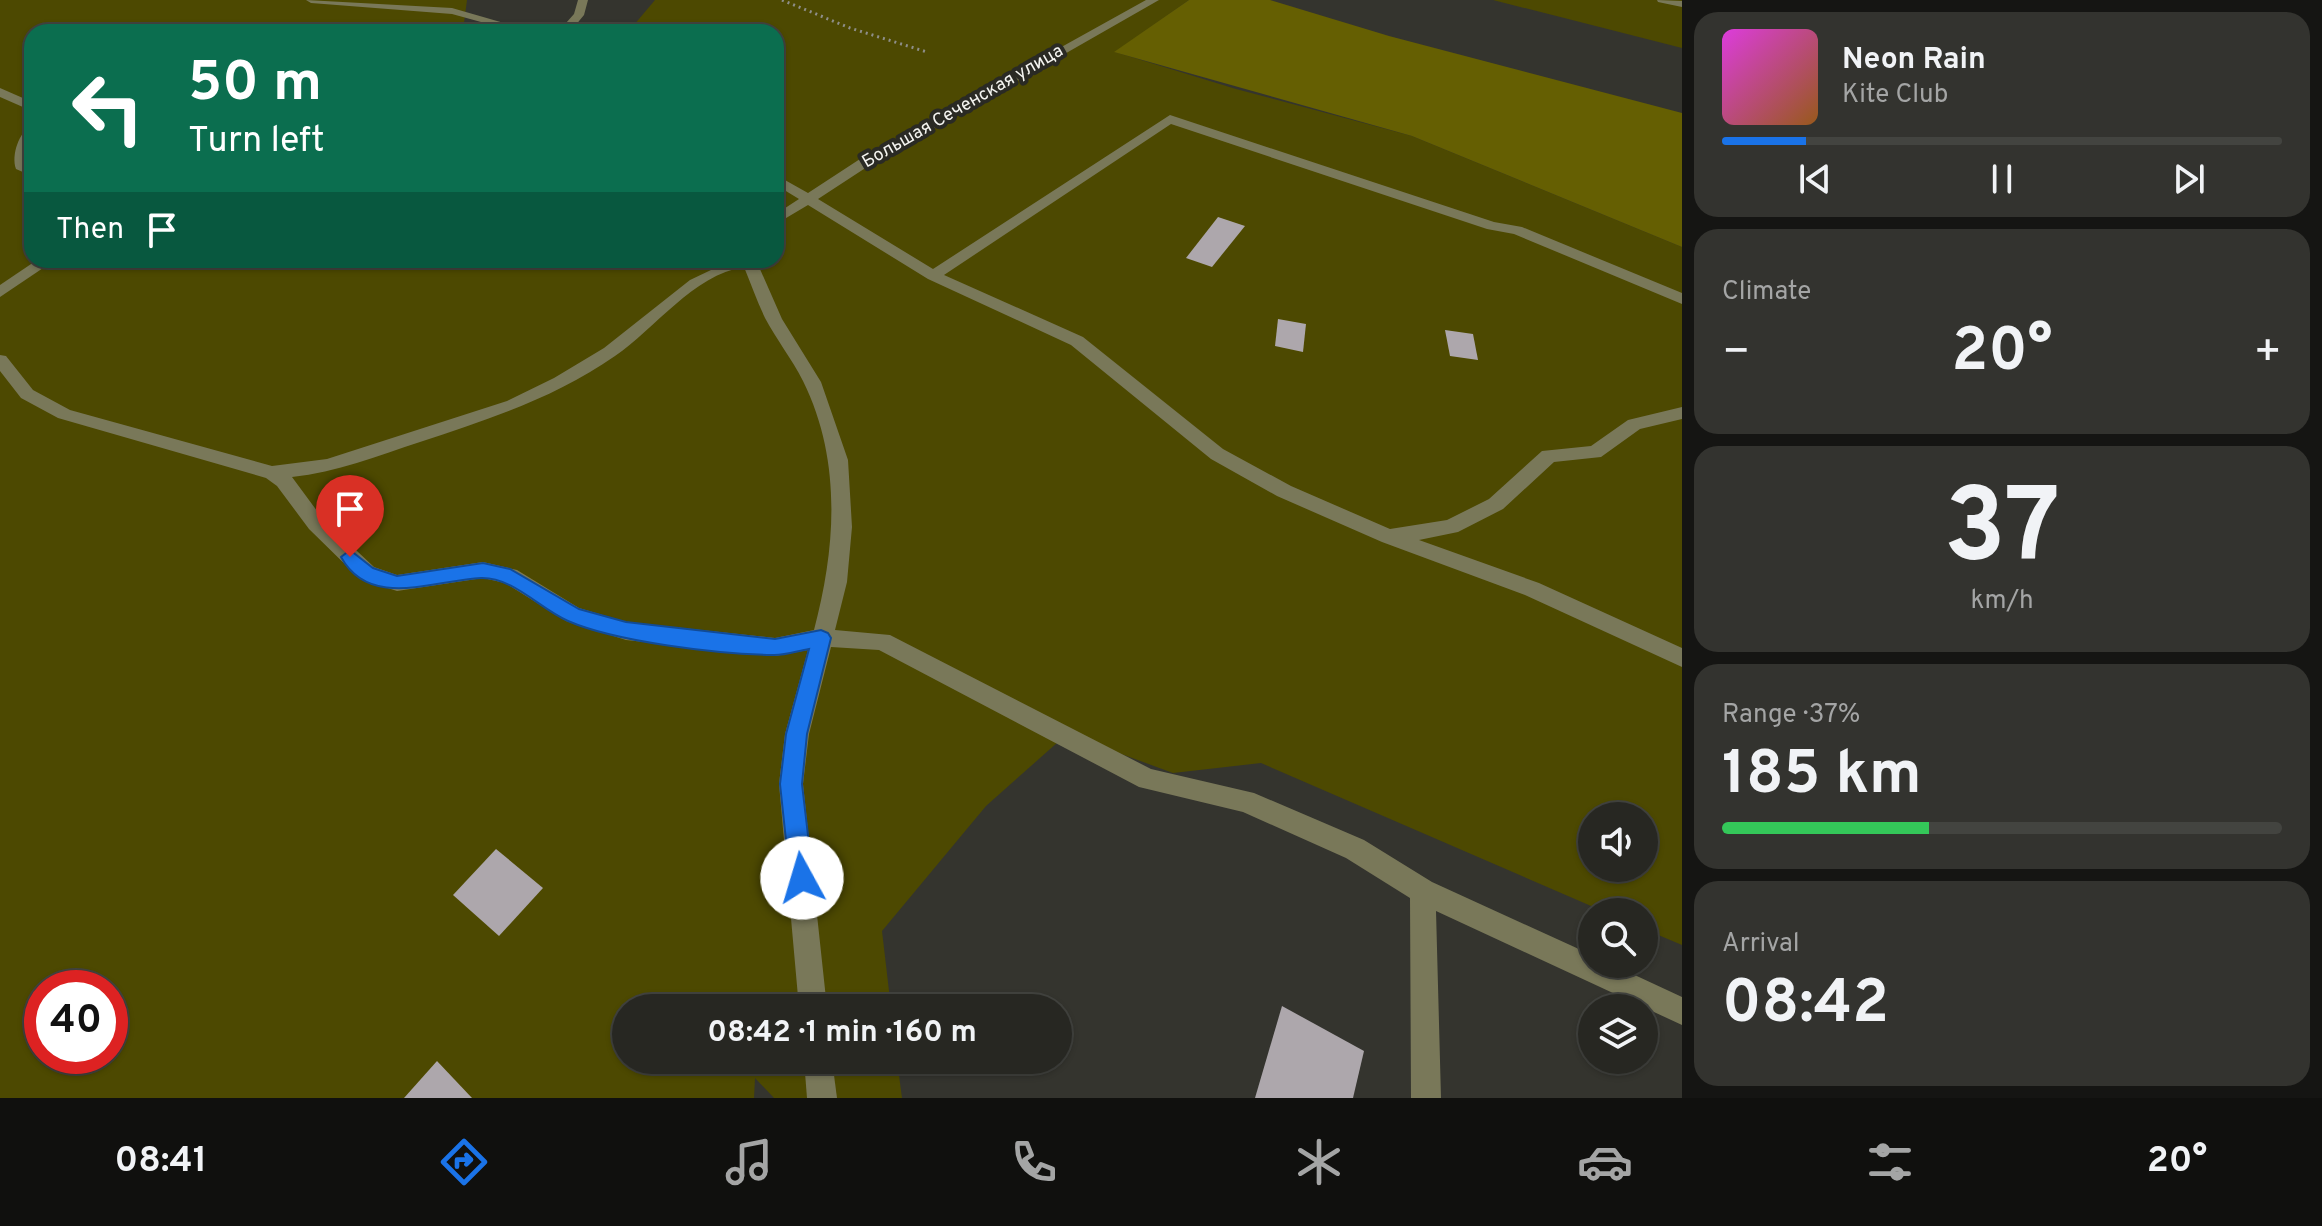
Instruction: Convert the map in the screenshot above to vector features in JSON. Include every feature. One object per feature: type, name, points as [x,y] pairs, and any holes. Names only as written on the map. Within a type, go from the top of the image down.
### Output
[{"type":"street","points":[[311,0],[457,3],[509,24]]},
{"type":"street","points":[[571,24],[579,15],[583,0]]},
{"type":"street","name":"Большая Сеченская улица","points":[[784,214],[803,199],[1154,0]]},
{"type":"street","points":[[1662,0],[1682,4]]},
{"type":"street","points":[[0,92],[24,103]]},
{"type":"street","points":[[933,276],[1170,119],[1492,226],[1517,230],[1682,299]]},
{"type":"street","points":[[24,146],[20,155],[24,168]]},
{"type":"street","points":[[784,185],[933,276],[1077,341],[1217,454],[1284,491],[1389,537],[1532,589],[1682,658]]},
{"type":"street","points":[[0,292],[35,268]]},
{"type":"street","points":[[272,473],[328,466],[365,456],[513,405],[610,352],[695,283],[723,268]]},
{"type":"street","points":[[751,268],[774,319],[817,393],[839,460],[841,541],[837,582],[797,734],[791,784],[812,994]]},
{"type":"street","points":[[0,360],[27,394],[64,414],[272,473],[284,481],[316,524],[367,573],[397,583],[483,570],[510,576],[573,615],[626,631],[775,647],[821,638],[882,641],[1147,779],[1245,801],[1355,849],[1423,891],[1682,1011]]},
{"type":"street","points":[[1389,537],[1451,527],[1496,504],[1549,456],[1595,452],[1634,424],[1682,413]]},
{"type":"street","points":[[1423,891],[1426,1098]]},
{"type":"street","points":[[819,1074],[822,1098]]},
{"type":"path","points":[[782,0],[850,28],[927,52]]},
{"type":"shaded area","points":[[0,0],[467,0],[464,23],[469,24],[24,24],[24,268],[784,268],[784,24],[635,24],[655,0],[1189,0],[1115,52],[1236,89],[1412,136],[1682,247],[1682,945],[1658,935],[1658,898],[1578,900],[1261,763],[1173,773],[1067,734],[986,806],[882,931],[889,994],[612,994],[612,1074],[899,1074],[902,1098],[774,1098],[755,1078],[754,1098],[0,1098]]},
{"type":"shaded area","points":[[1189,0],[1270,0],[1389,36],[1682,113],[1682,247],[1412,136],[1114,52]]},
{"type":"shaded area","points":[[1493,0],[1682,0],[1682,48]]},
{"type":"building","points":[[1218,217],[1245,226],[1212,267],[1186,258]]},
{"type":"building","points":[[1278,319],[1306,324],[1303,352],[1275,346]]},
{"type":"building","points":[[1445,330],[1473,334],[1478,360],[1450,356]]},
{"type":"building","points":[[496,849],[543,888],[499,936],[453,895]]},
{"type":"building","points":[[1282,1006],[1364,1051],[1353,1098],[1255,1098]]},
{"type":"building","points":[[437,1061],[472,1098],[404,1098]]},
{"type":"route","points":[[350,557],[367,573],[397,583],[483,570],[510,576],[573,615],[626,631],[775,647],[821,638],[797,734],[791,784],[802,878]]}]
